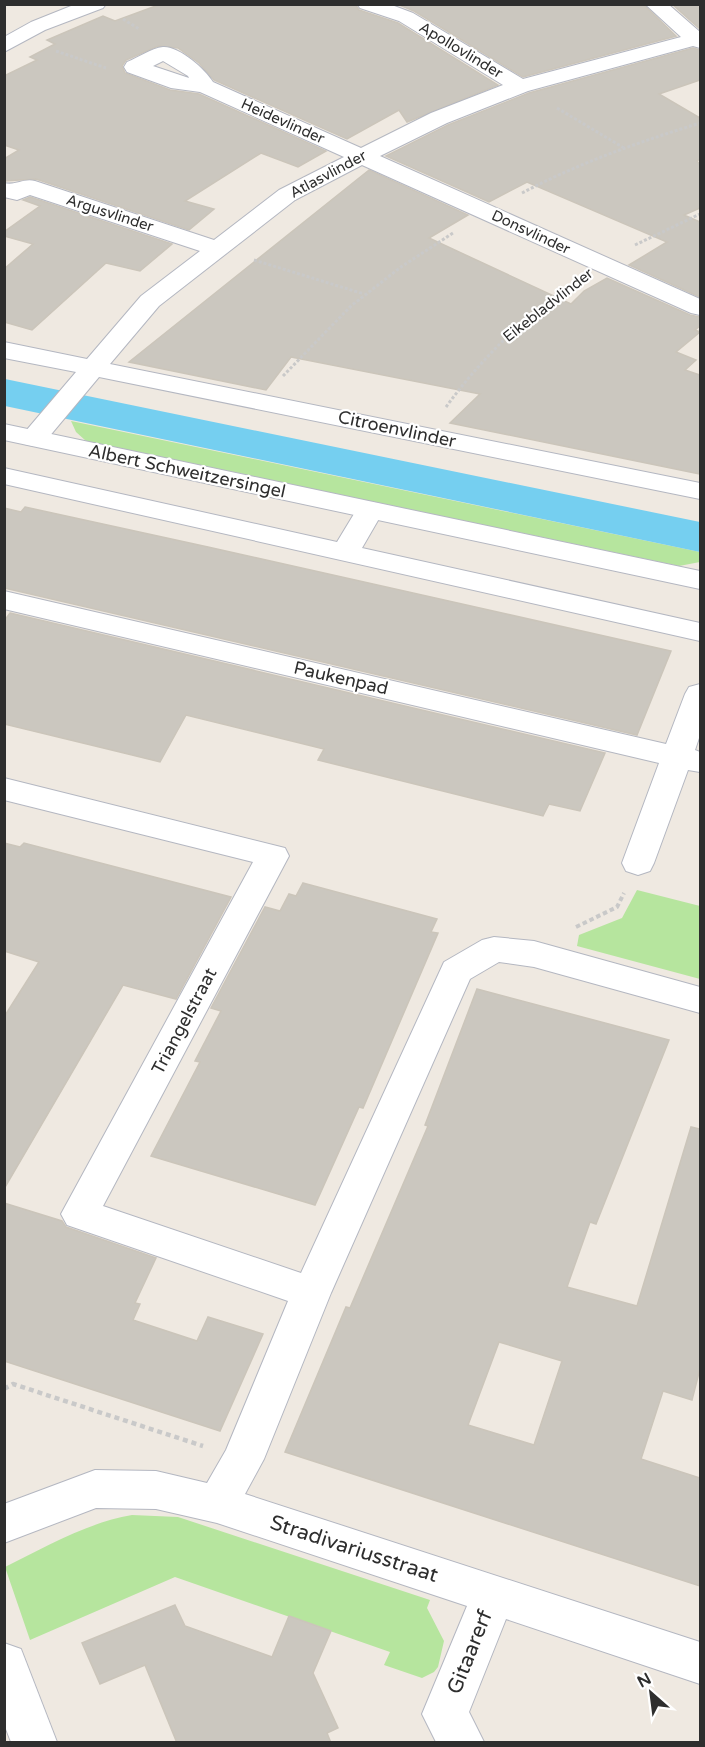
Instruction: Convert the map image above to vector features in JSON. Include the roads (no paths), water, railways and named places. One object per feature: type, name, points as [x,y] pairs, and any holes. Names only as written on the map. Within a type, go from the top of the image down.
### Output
[{"type":"street","points":[[12,42],[38,26],[96,4]]},
{"type":"street","name":"Apollovlinder","points":[[366,4],[406,17],[520,86]]},
{"type":"street","points":[[655,4],[699,39]]},
{"type":"street","name":"Atlasvlinder","points":[[40,430],[150,302],[216,248],[287,195],[439,118],[520,86],[699,39]]},
{"type":"street","name":"Heidevlinder","points":[[135,67],[164,53],[196,72],[205,86],[362,156]]},
{"type":"street","name":"Donsvlinder","points":[[362,156],[700,308]]},
{"type":"street","name":"Argusvlinder","points":[[4,189],[17,193],[27,186],[216,248]]},
{"type":"street","name":"Citroenvlinder","points":[[4,350],[700,491]]},
{"type":"street","name":"Albert Schweitzersingel","points":[[4,432],[40,430],[370,510],[700,580]]},
{"type":"street","points":[[5,477],[700,632]]},
{"type":"street","points":[[345,553],[370,510]]},
{"type":"street","name":"Paukenpad","points":[[4,600],[689,759]]},
{"type":"street","points":[[638,863],[689,759],[700,694]]},
{"type":"street","name":"Triangelstraat","points":[[4,789],[273,856],[80,1214],[311,1293]]},
{"type":"street","points":[[218,1504],[243,1459],[311,1293],[456,971],[494,949],[534,954],[700,1000]]},
{"type":"street","name":"Stradivariusstraat","points":[[4,1524],[95,1488],[156,1490],[218,1504],[700,1663]]},
{"type":"street","name":"Gitaarerf","points":[[460,1743],[445,1714],[494,1594]]},
{"type":"street","points":[[5,1664],[34,1743]]},
{"type":"water","points":[[5,379],[700,522],[700,552],[5,406]]}]
